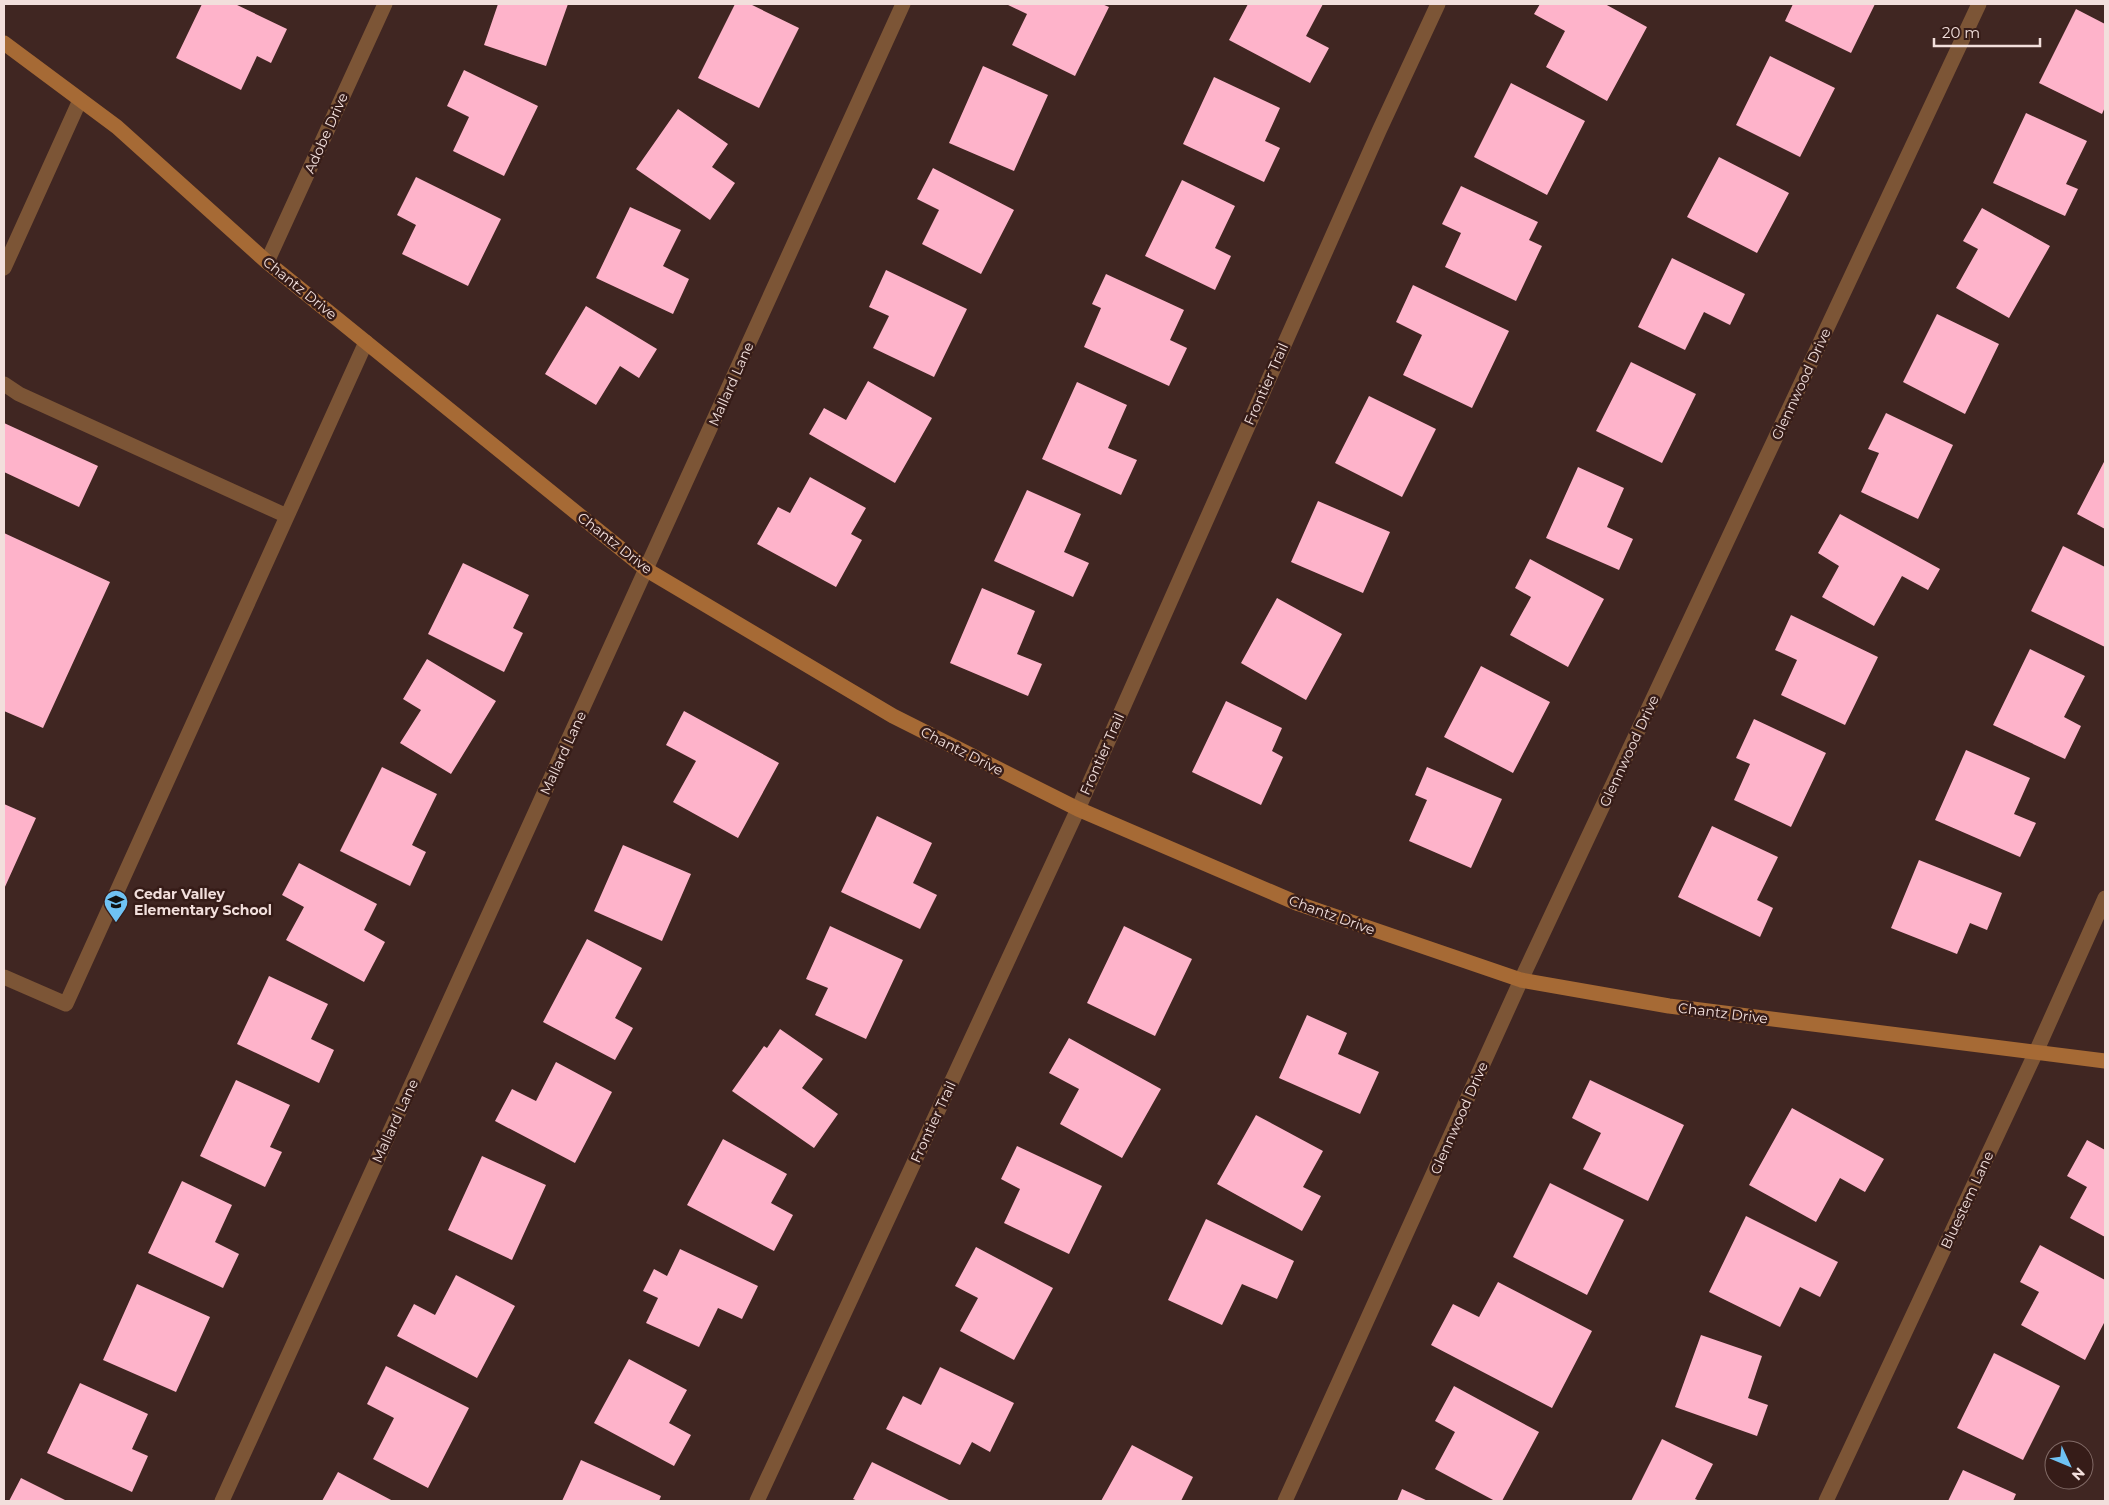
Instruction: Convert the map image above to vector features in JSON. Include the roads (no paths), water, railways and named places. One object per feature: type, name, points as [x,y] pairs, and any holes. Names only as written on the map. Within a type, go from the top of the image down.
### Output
[{"type":"street","name":"Adobe Drive","points":[[267,262],[385,4]]},
{"type":"street","name":"Mallard Lane","points":[[222,1501],[903,4]]},
{"type":"street","name":"Frontier Trail","points":[[757,1501],[1078,810],[1370,149],[1438,4]]},
{"type":"street","name":"Glennwood Drive","points":[[1285,1501],[1521,980],[1979,4]]},
{"type":"street","name":"Chantz Drive","points":[[4,43],[117,127],[267,262],[647,570],[893,716],[1078,810],[1299,904],[1521,980],[1669,1006],[2105,1062]]},
{"type":"street","points":[[4,268],[80,100]]},
{"type":"street","points":[[4,977],[66,1004],[366,342]]},
{"type":"street","points":[[4,384],[19,394],[287,516]]},
{"type":"street","name":"Bluestem Lane","points":[[1826,1501],[2036,1052],[2105,898]]},
{"type":"place","name":"Cedar Valley Elementary School","points":[[116,923]]}]
